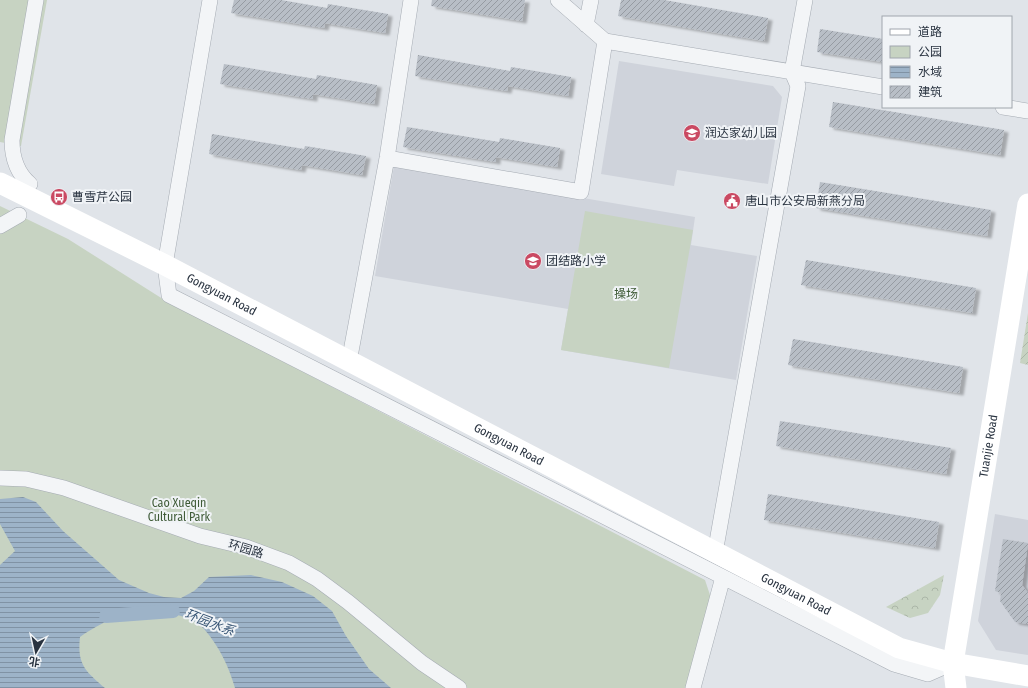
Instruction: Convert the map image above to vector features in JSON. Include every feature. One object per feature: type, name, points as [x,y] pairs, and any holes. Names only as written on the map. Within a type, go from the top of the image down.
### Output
[{"type":"main road","name":"Gongyuan Road","points":[[0,183],[165,265],[899,648],[953,663],[1028,676]]},
{"type":"main road","name":"Tuanjie Road","points":[[956,688],[953,663],[1028,204]]},
{"type":"street","points":[[30,184],[22,177],[12,154],[12,140],[36,0]]},
{"type":"street","points":[[210,0],[165,265],[169,295],[894,664],[928,674],[953,663]]},
{"type":"street","points":[[349,362],[387,158],[411,0]]},
{"type":"street","points":[[558,0],[605,41],[882,87]]},
{"type":"street","points":[[586,24],[591,0]]},
{"type":"street","points":[[715,553],[798,86],[792,72],[805,0]]},
{"type":"street","points":[[387,158],[581,192],[605,41]]},
{"type":"street","points":[[1009,108],[1028,111]]},
{"type":"street","points":[[0,226],[19,215]]},
{"type":"street","name":"环园路","points":[[0,478],[26,479],[64,488],[200,536],[246,547],[289,563],[317,579],[348,602],[422,663],[459,688]]},
{"type":"street","points":[[693,688],[723,577]]},
{"type":"shaded area","name":"润达家幼儿园","points":[[619,61],[773,86],[782,97],[768,184],[677,170],[674,186],[601,174]]},
{"type":"shaded area","name":"团结路小学","points":[[394,166],[695,217],[691,245],[757,256],[736,380],[561,350],[568,309],[375,276]]},
{"type":"shaded area","points":[[995,514],[1028,520],[1028,655],[996,650],[978,621]]},
{"type":"green space","points":[[0,0],[47,0],[21,146],[0,142]]},
{"type":"green space","name":"Cao Xueqin Cultural Park","points":[[0,206],[68,239],[166,301],[705,580],[712,601],[687,688],[0,688]]},
{"type":"green space","name":"操场","points":[[585,211],[693,230],[669,368],[561,350]]},
{"type":"green space","points":[[1028,313],[1028,365],[1020,363]]},
{"type":"green space","points":[[944,575],[940,595],[928,613],[910,618],[886,607]]},
{"type":"water","points":[[23,497],[36,502],[63,531],[119,580],[149,593],[164,597],[181,598],[194,591],[209,577],[251,575],[282,582],[313,596],[332,611],[346,636],[369,669],[391,688],[235,688],[230,672],[219,650],[204,629],[197,623],[179,615],[145,611],[126,614],[114,618],[80,637],[79,646],[81,661],[92,677],[105,688],[0,688],[0,565],[15,551],[0,524],[0,499]]},
{"type":"building","points":[[234,0],[281,0],[327,8],[328,4],[388,14],[385,33],[325,23],[324,28],[231,13]]},
{"type":"building","points":[[432,0],[525,0],[522,21],[431,6]]},
{"type":"building","points":[[621,0],[664,0],[768,18],[764,41],[618,16]]},
{"type":"building","points":[[820,29],[882,39],[882,62],[817,52]]},
{"type":"building","points":[[418,55],[510,71],[511,67],[571,77],[568,96],[508,86],[507,91],[415,76]]},
{"type":"building","points":[[224,64],[316,79],[317,75],[377,85],[374,104],[313,94],[313,99],[220,84]]},
{"type":"building","points":[[833,102],[1004,130],[1000,155],[829,127]]},
{"type":"building","points":[[407,127],[499,142],[500,138],[560,148],[557,167],[496,157],[496,162],[403,147]]},
{"type":"building","points":[[212,134],[304,149],[305,146],[366,156],[362,175],[302,165],[301,170],[209,154]]},
{"type":"building","points":[[820,182],[991,210],[987,236],[816,208]]},
{"type":"building","points":[[806,260],[976,288],[972,313],[801,285]]},
{"type":"building","points":[[793,339],[963,367],[959,393],[788,365]]},
{"type":"building","points":[[780,421],[951,448],[946,474],[776,446]]},
{"type":"building","points":[[768,494],[939,522],[935,548],[764,520]]},
{"type":"building","points":[[1003,539],[1028,543],[1022,585],[1028,593],[1028,624],[1015,622],[1000,601],[1001,593],[995,591]]},
{"type":"waterway","name":"环园水系","points":[[106,616],[173,611]]},
{"type":"place","name":"润达家幼儿园","points":[[692,133]]},
{"type":"place","name":"曹雪芹公园","points":[[59,197]]},
{"type":"place","name":"唐山市公安局新燕分局","points":[[732,201]]},
{"type":"place","name":"团结路小学","points":[[533,261]]}]
